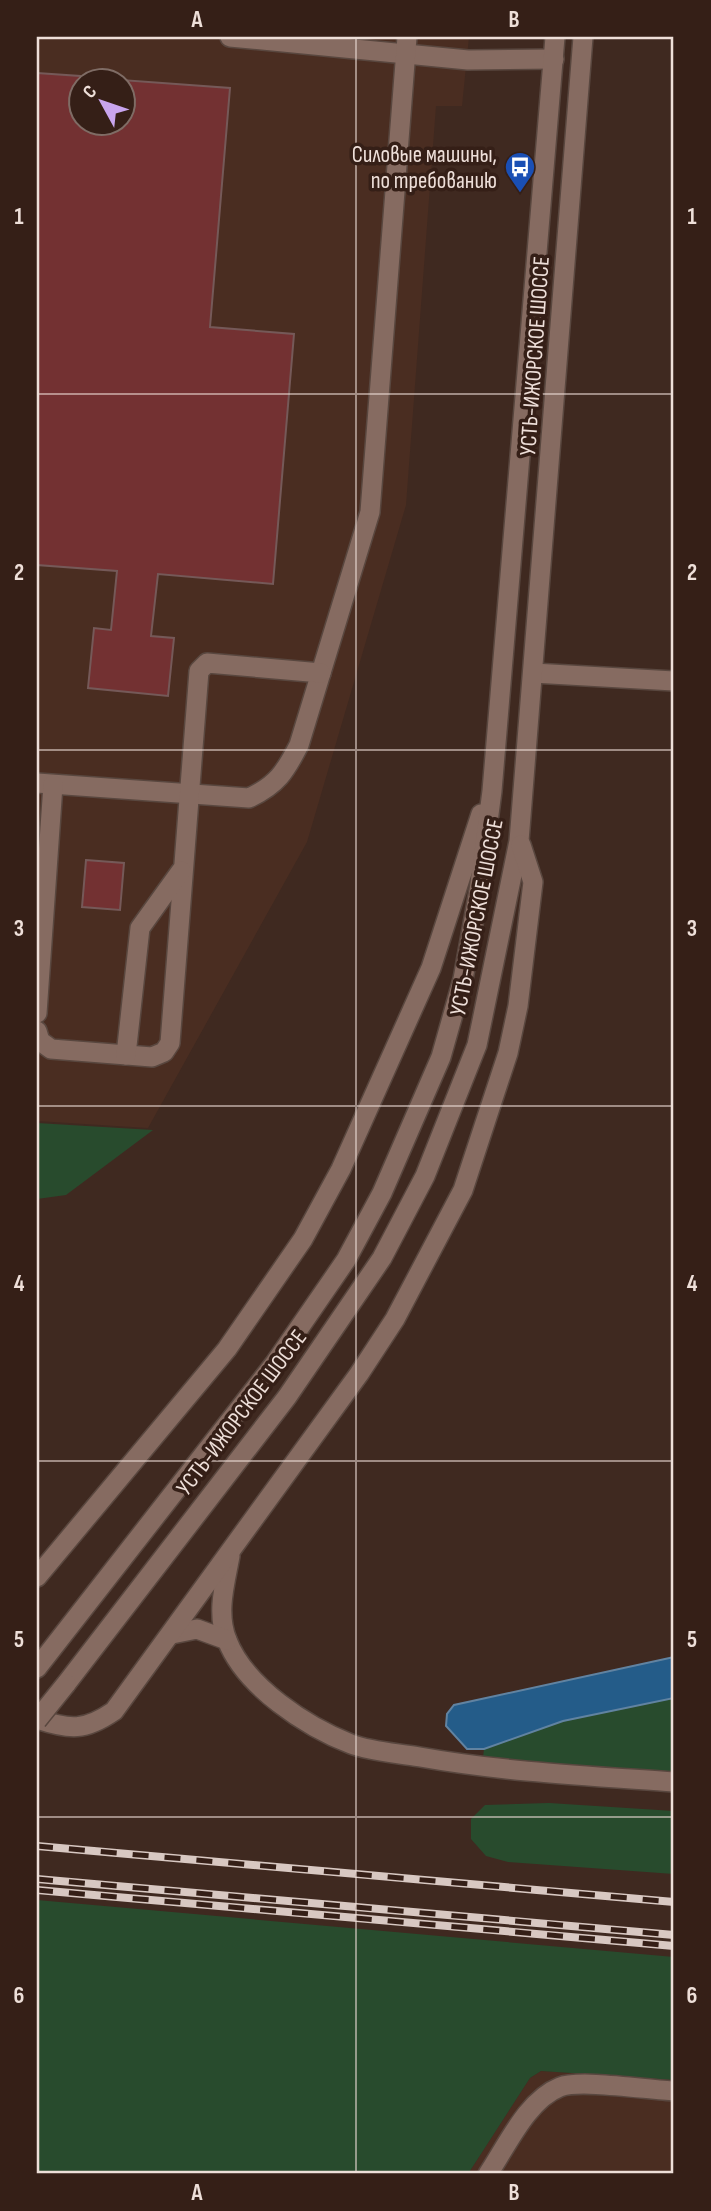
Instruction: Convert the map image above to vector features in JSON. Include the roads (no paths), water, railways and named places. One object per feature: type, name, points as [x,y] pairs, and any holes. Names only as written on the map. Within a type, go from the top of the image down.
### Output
[{"type":"street","points":[[230,37],[407,46],[468,61],[554,59]]},
{"type":"street","name":"УСТЬ-ИЖОРСКОЕ ШОССЕ","points":[[37,1668],[275,1363],[346,1260],[382,1193],[441,1057],[463,979],[479,891],[492,791],[555,37]]},
{"type":"street","name":"УСТЬ-ИЖОРСКОЕ ШОССЕ","points":[[37,1720],[287,1397],[388,1246],[425,1176],[477,1045],[519,841],[583,37]]},
{"type":"street","points":[[37,1013],[45,784],[249,797],[271,788],[287,768],[299,745],[370,512],[407,46]]},
{"type":"street","points":[[37,1031],[40,1041],[51,1049],[152,1058],[164,1052],[170,1043],[187,793],[201,666],[207,663],[321,673]]},
{"type":"street","points":[[533,673],[674,681]]},
{"type":"street","points":[[37,1577],[227,1349],[303,1239],[341,1169],[431,968],[462,878],[475,826],[492,791]]},
{"type":"street","points":[[37,1720],[62,1728],[96,1724],[114,1711],[231,1552],[394,1319],[463,1190],[508,1053],[525,964],[533,882],[519,841]]},
{"type":"street","points":[[126,1055],[140,928],[182,870]]},
{"type":"street","points":[[231,1552],[221,1605],[227,1640],[246,1669],[273,1698],[308,1724],[354,1745],[479,1767],[674,1783]]},
{"type":"street","points":[[172,1634],[197,1629],[227,1640]]},
{"type":"street","points":[[488,2174],[524,2120],[545,2095],[562,2086],[674,2091]]},
{"type":"water","points":[[674,1657],[674,1698],[563,1721],[484,1749],[467,1749],[446,1726],[447,1714],[454,1705]]},
{"type":"railway","points":[[37,1846],[674,1902]]},
{"type":"railway","points":[[37,1879],[674,1935]]},
{"type":"railway","points":[[37,1890],[674,1946]]},
{"type":"place","name":"Силовые машины, по требованию","points":[[520,194]]}]
